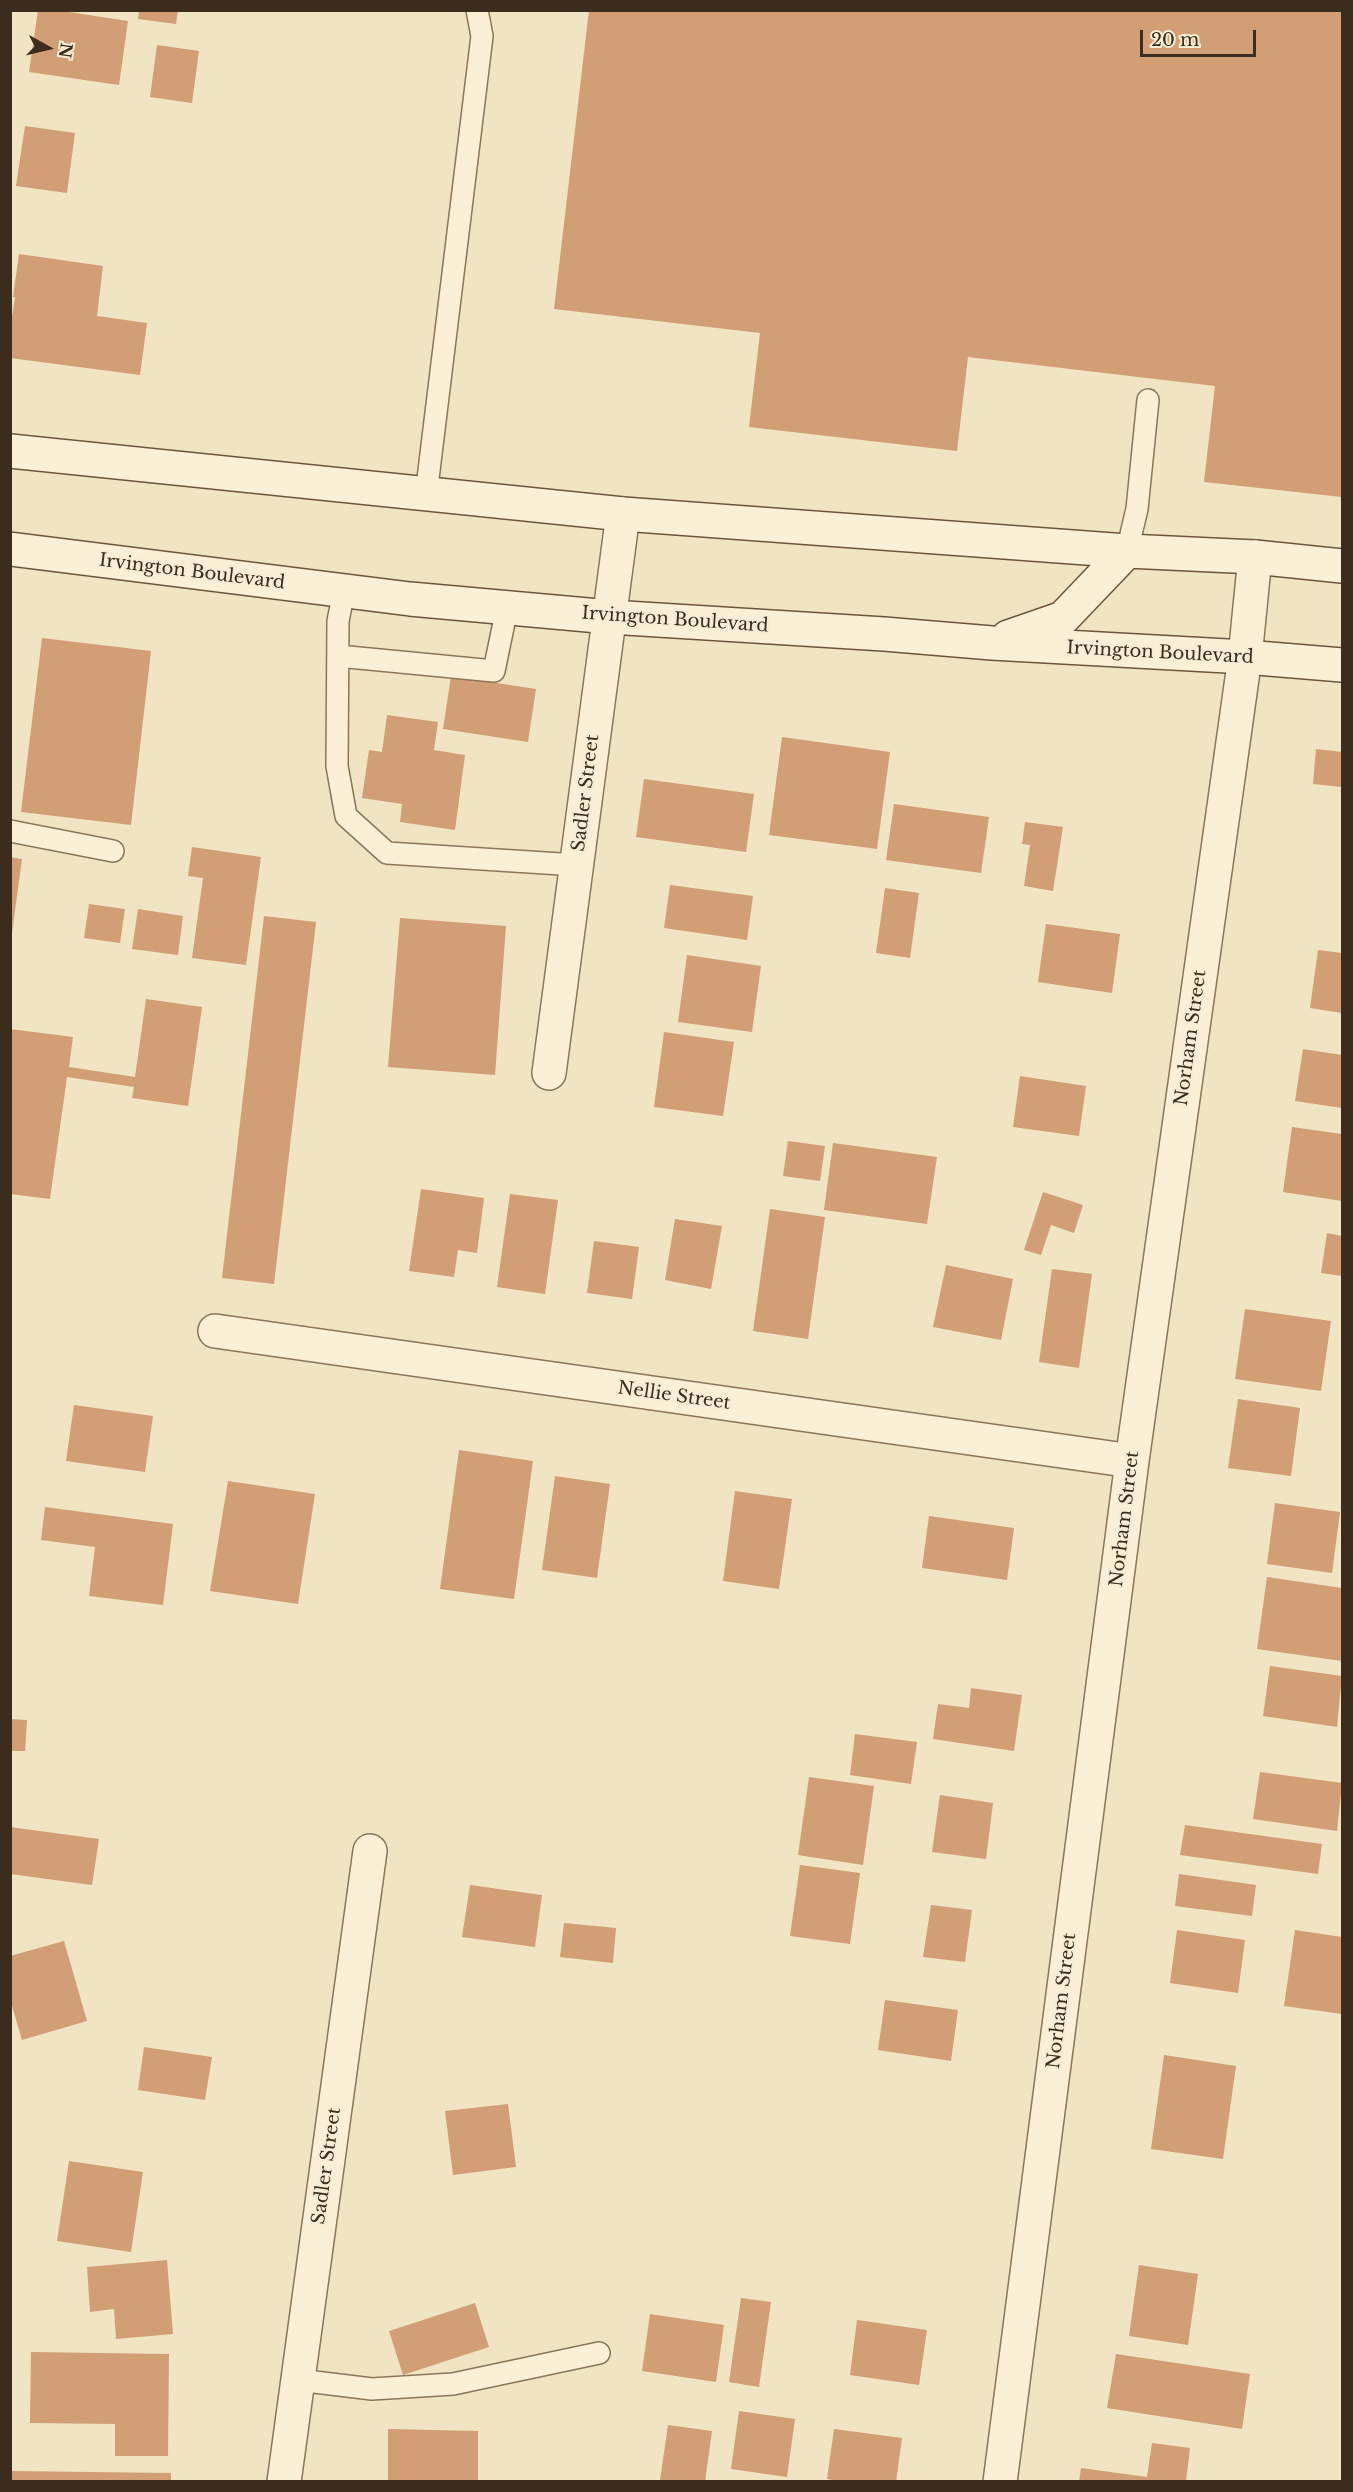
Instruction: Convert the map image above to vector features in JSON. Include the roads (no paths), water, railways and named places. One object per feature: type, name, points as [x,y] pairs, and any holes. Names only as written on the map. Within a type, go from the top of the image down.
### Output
[{"type":"street","points":[[10,451],[623,514],[1127,551],[1255,557],[1342,566]]},
{"type":"street","name":"Sadler Street","points":[[549,1073],[623,514]]},
{"type":"street","name":"Irvington Boulevard","points":[[10,549],[344,591],[609,617],[1342,665]]},
{"type":"street","points":[[992,643],[1064,618],[1127,551]]},
{"type":"street","name":"Norham Street","points":[[1000,2481],[1132,1461],[1245,657],[1255,557]]},
{"type":"street","name":"Nellie Street","points":[[215,1331],[1132,1461]]},
{"type":"street","name":"Sadler Street","points":[[284,2481],[370,1851]]},
{"type":"lane","points":[[426,495],[482,36],[477,10]]},
{"type":"lane","points":[[1127,551],[1137,509],[1148,400]]},
{"type":"lane","points":[[344,591],[338,621],[337,766],[346,816],[387,853],[577,865]]},
{"type":"lane","points":[[338,656],[494,671],[507,608]]},
{"type":"lane","points":[[10,831],[113,851]]},
{"type":"lane","points":[[298,2380],[372,2389],[453,2384],[599,2353]]}]
